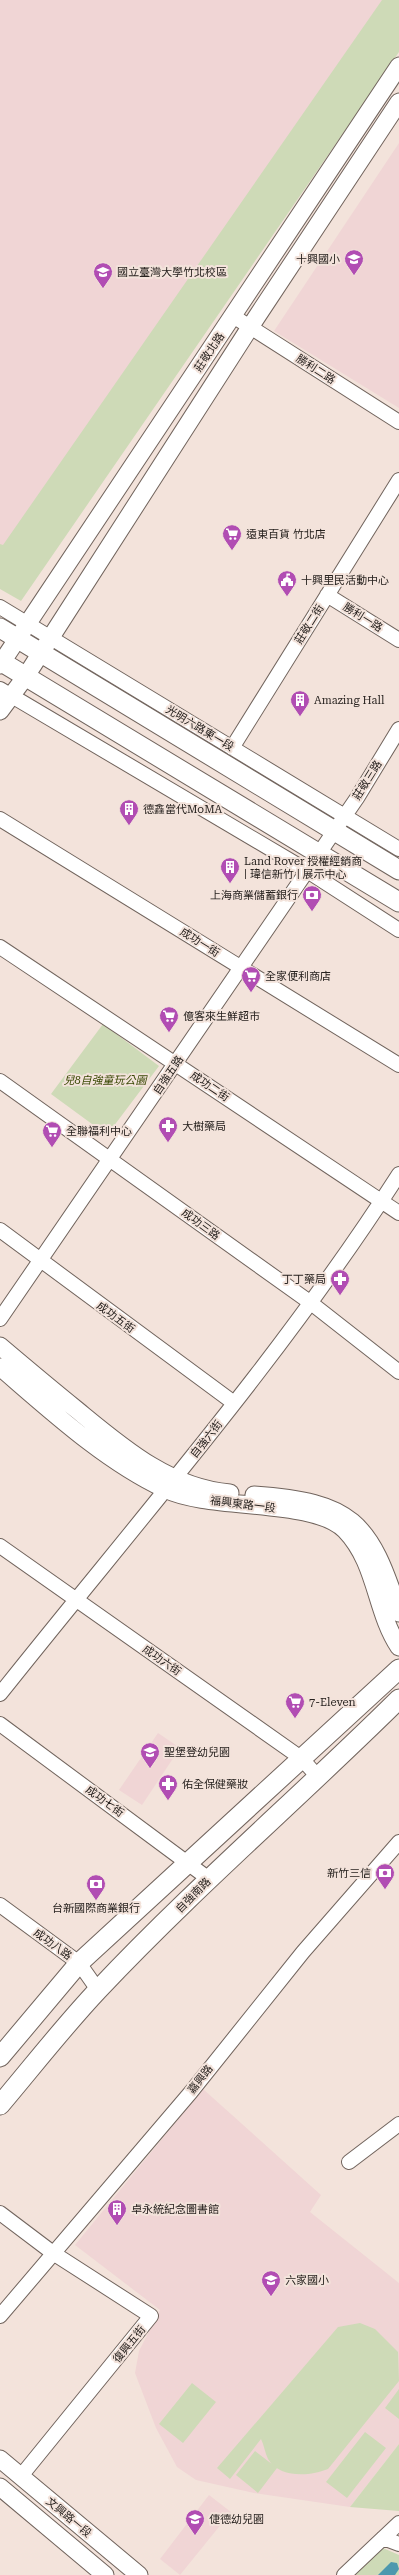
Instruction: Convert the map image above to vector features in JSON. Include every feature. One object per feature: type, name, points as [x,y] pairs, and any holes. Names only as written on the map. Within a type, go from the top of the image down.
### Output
[{"type":"main road","name":"光明六路東一段","points":[[0,628],[22,631],[46,645],[338,823],[399,870]]},
{"type":"main road","points":[[1,663],[26,676],[399,902]]},
{"type":"main road","points":[[0,2057],[79,1962],[399,1669]]},
{"type":"main road","name":"自強南路","points":[[0,2105],[98,1990],[209,1879],[319,1778],[399,1699]]},
{"type":"street","name":"莊敬北路","points":[[1,663],[399,66]]},
{"type":"street","points":[[375,102],[397,110]]},
{"type":"street","name":"莊敬北路","points":[[0,711],[6,692],[26,676],[251,327],[397,110]]},
{"type":"street","name":"勝利二路","points":[[233,316],[399,422]]},
{"type":"street","name":"莊敬二街","points":[[232,748],[399,480]]},
{"type":"street","name":"勝利一路","points":[[327,594],[399,640]]},
{"type":"street","name":"光明六路東一段","points":[[0,607],[22,631]]},
{"type":"street","name":"光明六路東一段","points":[[46,645],[232,748],[338,823],[399,849]]},
{"type":"street","points":[[6,692],[306,870],[399,930]]},
{"type":"street","name":"莊敬三路","points":[[338,823],[357,798],[399,728]]},
{"type":"street","name":"成功一街","points":[[0,819],[399,1065]]},
{"type":"street","name":"自強五路","points":[[0,1319],[111,1159],[338,823]]},
{"type":"street","name":"成功二街","points":[[0,947],[399,1213]]},
{"type":"street","name":"成功三路","points":[[0,1081],[311,1303],[399,1372]]},
{"type":"street","name":"自強六街","points":[[0,1694],[170,1484],[311,1303],[399,1174]]},
{"type":"street","name":"成功五街","points":[[0,1230],[234,1403]]},
{"type":"street","name":"福興東路一段","points":[[0,1346],[122,1448],[170,1484],[220,1492],[284,1497],[311,1503],[343,1514],[360,1527],[373,1545],[386,1573],[399,1612]]},
{"type":"street","name":"福興東路一段","points":[[0,1367],[52,1412],[131,1470],[216,1503],[299,1512],[327,1518],[339,1526],[360,1550],[374,1581],[388,1630],[399,1647]]},
{"type":"street","name":"成功六街","points":[[0,1546],[301,1758],[319,1778]]},
{"type":"street","name":"成功七街","points":[[0,1724],[209,1879]]},
{"type":"street","name":"嘉興路","points":[[0,2316],[190,2092],[303,1952],[399,1842]]},
{"type":"street","name":"成功八路","points":[[0,1905],[79,1962],[98,1990]]},
{"type":"street","points":[[349,2162],[399,2124]]},
{"type":"street","name":"復興五街","points":[[0,2213],[53,2253],[151,2316],[21,2476]]},
{"type":"street","name":"文興路一段","points":[[0,2458],[139,2575]]},
{"type":"street","name":"文興路一段","points":[[0,2487],[105,2575]]},
{"type":"street","points":[[344,2575],[399,2523]]},
{"type":"street","points":[[383,2538],[399,2544]]},
{"type":"shaded area","name":"國立臺灣大學竹北校區","points":[[0,0],[399,0],[0,570]]},
{"type":"shaded area","name":"十興國小","points":[[399,143],[399,408],[274,331]]},
{"type":"shaded area","name":"聖堡登幼兒園","points":[[158,1733],[180,1748],[142,1805],[119,1790]]},
{"type":"shaded area","name":"六家國小","points":[[203,2089],[321,2195],[310,2212],[399,2283],[399,2444],[350,2507],[254,2493],[196,2480],[177,2467],[156,2428],[135,2373],[139,2351],[160,2310],[75,2245]]},
{"type":"shaded area","name":"倢德幼兒園","points":[[209,2495],[231,2512],[180,2575],[160,2559]]},
{"type":"green space","points":[[382,0],[399,0],[399,52],[21,601],[0,589],[0,544],[3,545]]},
{"type":"green space","name":"兒8自強童玩公園","points":[[103,1024],[159,1066],[107,1135],[51,1094]]},
{"type":"green space","points":[[360,2323],[375,2329],[398,2352],[399,2381],[328,2469],[305,2474],[288,2473],[280,2470],[268,2459],[261,2439],[230,2479],[217,2468],[338,2327]]},
{"type":"green space","points":[[192,2383],[216,2402],[183,2443],[159,2424]]},
{"type":"green space","points":[[399,2389],[399,2419],[385,2408]]},
{"type":"green space","points":[[365,2432],[386,2448],[347,2498],[326,2482]]},
{"type":"green space","points":[[399,2444],[399,2511],[350,2507]]},
{"type":"green space","points":[[255,2451],[277,2468],[258,2493],[236,2475]]},
{"type":"green space","points":[[383,2548],[399,2555],[399,2575],[355,2575]]},
{"type":"water","points":[[391,2562],[397,2563],[399,2569],[395,2575],[378,2575]]},
{"type":"place","name":"十興國小","points":[[354,276]]},
{"type":"place","name":"國立臺灣大學竹北校區","points":[[103,289]]},
{"type":"place","name":"遠東百貨 竹北店","points":[[232,551]]},
{"type":"place","name":"十興里民活動中心","points":[[287,597]]},
{"type":"place","name":"Amazing Hall","points":[[300,717]]},
{"type":"place","name":"德鑫當代MoMA","points":[[129,826]]},
{"type":"place","name":"Land Rover 授權經銷商 | 瑋信新竹 | 展示中心","points":[[230,884]]},
{"type":"place","name":"上海商業儲蓄銀行","points":[[312,912]]},
{"type":"place","name":"全家便利商店","points":[[251,993]]},
{"type":"place","name":"億客來生鮮超市","points":[[169,1033]]},
{"type":"place","name":"大樹藥局","points":[[168,1143]]},
{"type":"place","name":"全聯福利中心","points":[[52,1148]]},
{"type":"place","name":"丁丁藥局","points":[[340,1296]]},
{"type":"place","name":"7-Eleven","points":[[295,1719]]},
{"type":"place","name":"聖堡登幼兒園","points":[[150,1769]]},
{"type":"place","name":"佑全保健藥妝","points":[[168,1801]]},
{"type":"place","name":"新竹三信","points":[[385,1890]]},
{"type":"place","name":"台新國際商業銀行","points":[[96,1901]]},
{"type":"place","name":"卓永統紀念圖書館","points":[[117,2226]]},
{"type":"place","name":"六家國小","points":[[271,2297]]},
{"type":"place","name":"倢德幼兒園","points":[[195,2536]]}]
